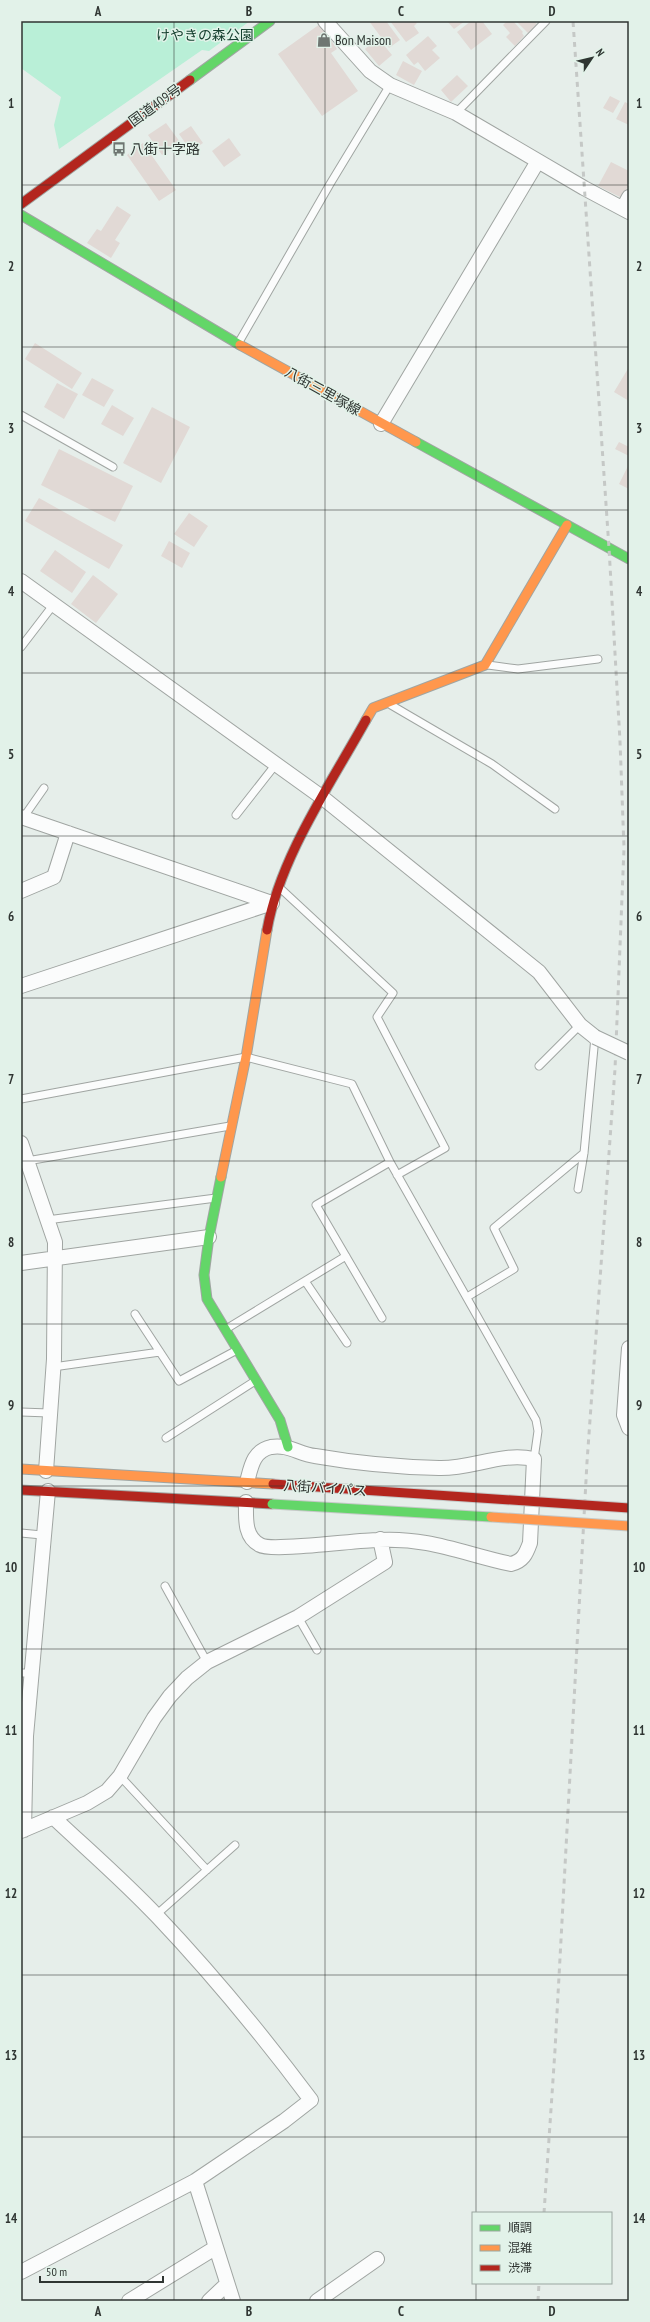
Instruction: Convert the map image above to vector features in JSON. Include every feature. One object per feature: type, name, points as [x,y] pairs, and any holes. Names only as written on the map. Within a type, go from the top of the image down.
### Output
[{"type":"main road","name":"国道409号","points":[[21,204],[270,21]]},
{"type":"main road","name":"八街三里塚線","points":[[21,215],[238,344],[629,559]]},
{"type":"main road","points":[[288,1447],[280,1420],[207,1299],[204,1275],[209,1237],[246,1057],[272,903],[288,861],[373,708],[485,665],[567,525]]},
{"type":"main road","name":"八街バイパス","points":[[21,1469],[247,1482],[629,1508]]},
{"type":"main road","name":"八街バイパス","points":[[21,1490],[246,1502],[629,1526]]},
{"type":"street","points":[[325,21],[370,71],[390,85],[456,113],[538,161],[627,206]]},
{"type":"street","points":[[381,424],[538,161]]},
{"type":"street","points":[[21,581],[323,798],[539,972],[580,1025],[595,1037],[629,1053]]},
{"type":"street","points":[[22,817],[272,903]]},
{"type":"street","points":[[21,891],[54,877],[68,833]]},
{"type":"street","points":[[21,986],[272,903]]},
{"type":"street","points":[[21,1143],[55,1242],[56,1258],[53,1367],[46,1471]]},
{"type":"street","points":[[21,1263],[209,1237]]},
{"type":"street","points":[[629,1348],[624,1415],[629,1428]]},
{"type":"street","points":[[246,1502],[246,1526],[252,1539],[269,1548],[380,1539],[433,1543],[498,1562],[511,1564],[520,1562],[530,1543],[534,1459],[518,1455],[458,1467],[440,1468],[348,1461],[310,1456],[288,1447],[269,1448],[259,1452],[252,1461],[247,1482]]},
{"type":"street","points":[[48,1491],[26,1673],[23,1830],[86,1803],[108,1791],[120,1776],[154,1718],[170,1696],[187,1678],[208,1662],[298,1617],[385,1562],[380,1539]]},
{"type":"street","points":[[21,2272],[195,2181],[284,2121],[311,2100],[263,2036],[209,1972],[156,1915],[53,1817]]},
{"type":"street","points":[[195,2181],[233,2301]]},
{"type":"street","points":[[129,2301],[215,2248]]},
{"type":"street","points":[[322,2299],[377,2259]]},
{"type":"street","points":[[209,2301],[227,2284]]},
{"type":"lane","points":[[456,113],[546,21]]},
{"type":"lane","points":[[238,344],[330,184],[390,85]]},
{"type":"lane","points":[[21,414],[113,467]]},
{"type":"lane","points":[[21,647],[54,604]]},
{"type":"lane","points":[[485,665],[518,669],[598,659]]},
{"type":"lane","points":[[388,702],[492,764],[555,809]]},
{"type":"lane","points":[[236,815],[276,764]]},
{"type":"lane","points":[[22,817],[44,788]]},
{"type":"lane","points":[[278,887],[393,993],[376,1017],[445,1148],[398,1175]]},
{"type":"lane","points":[[540,1066],[580,1025]]},
{"type":"lane","points":[[578,1189],[584,1153],[595,1037]]},
{"type":"lane","points":[[21,1099],[246,1057],[352,1084],[390,1162],[536,1420],[538,1431],[534,1459]]},
{"type":"lane","points":[[27,1161],[232,1126]]},
{"type":"lane","points":[[466,1296],[514,1268],[494,1228],[584,1153]]},
{"type":"lane","points":[[382,1318],[316,1205],[390,1162]]},
{"type":"lane","points":[[47,1220],[217,1198]]},
{"type":"lane","points":[[225,1330],[346,1256]]},
{"type":"lane","points":[[305,1281],[347,1343]]},
{"type":"lane","points":[[135,1314],[178,1381],[238,1350]]},
{"type":"lane","points":[[53,1367],[160,1352]]},
{"type":"lane","points":[[166,1438],[256,1381]]},
{"type":"lane","points":[[21,1412],[49,1413]]},
{"type":"lane","points":[[21,1533],[42,1535]]},
{"type":"lane","points":[[165,1586],[208,1662]]},
{"type":"lane","points":[[298,1617],[317,1650]]},
{"type":"lane","points":[[120,1776],[207,1870]]},
{"type":"lane","points":[[156,1915],[235,1845]]},
{"type":"green space","name":"けやきの森公園","points":[[21,21],[250,21],[209,51],[202,50],[59,149],[54,125],[61,97],[21,68]]},
{"type":"building","points":[[369,21],[386,21],[400,40],[389,48]]},
{"type":"building","points":[[390,21],[415,21],[417,23],[414,26],[419,33],[406,42]]},
{"type":"building","points":[[447,21],[465,21],[454,29]]},
{"type":"building","points":[[471,21],[482,21],[492,34],[471,50],[457,32]]},
{"type":"building","points":[[507,21],[513,21],[523,32],[522,33],[524,36],[515,46],[506,37],[510,33],[503,25]]},
{"type":"building","points":[[516,21],[534,21],[537,24],[528,33]]},
{"type":"building","points":[[320,24],[337,49],[331,53],[358,91],[322,116],[278,54]]},
{"type":"building","points":[[428,36],[437,46],[432,50],[440,58],[425,71],[418,62],[414,65],[406,55]]},
{"type":"building","points":[[378,38],[392,55],[379,66],[365,49]]},
{"type":"building","points":[[403,61],[422,71],[414,85],[396,75]]},
{"type":"building","points":[[457,75],[468,86],[451,102],[441,90]]},
{"type":"building","points":[[610,96],[620,101],[613,113],[603,108]]},
{"type":"building","points":[[625,102],[629,104],[629,125],[616,119]]},
{"type":"building","points":[[166,123],[180,142],[162,155],[148,135]]},
{"type":"building","points":[[191,126],[203,143],[191,151],[179,134]]},
{"type":"building","points":[[229,138],[241,155],[224,167],[212,151]]},
{"type":"building","points":[[143,143],[176,190],[159,201],[127,155]]},
{"type":"building","points":[[611,162],[629,171],[629,184],[622,198],[598,186]]},
{"type":"building","points":[[117,206],[131,215],[115,240],[120,243],[111,258],[87,243],[97,229],[101,231]]},
{"type":"building","points":[[35,343],[82,373],[72,389],[25,359]]},
{"type":"building","points":[[629,367],[629,401],[614,392]]},
{"type":"building","points":[[92,378],[114,390],[104,407],[82,395]]},
{"type":"building","points":[[57,383],[78,394],[64,419],[44,407]]},
{"type":"building","points":[[112,405],[134,418],[123,436],[101,424]]},
{"type":"building","points":[[152,407],[190,427],[161,483],[123,463]]},
{"type":"building","points":[[619,442],[629,447],[629,456],[615,449]]},
{"type":"building","points":[[59,449],[133,486],[115,522],[41,485]]},
{"type":"building","points":[[629,464],[629,489],[619,484]]},
{"type":"building","points":[[39,498],[123,545],[109,569],[25,521]]},
{"type":"building","points":[[189,513],[208,526],[194,547],[174,534]]},
{"type":"building","points":[[169,541],[190,553],[182,568],[161,556]]},
{"type":"building","points":[[55,550],[86,572],[72,593],[40,571]]},
{"type":"building","points":[[93,575],[118,594],[96,623],[71,604]]},
{"type":"railway","points":[[544,2212],[555,2050],[587,1462],[615,1069],[624,848],[620,741],[609,548],[573,21]]},
{"type":"railway","points":[[538,2301],[539,2284]]},
{"type":"traffic: fast","points":[[190,80],[270,21]]},
{"type":"traffic: fast","points":[[21,215],[240,345]]},
{"type":"traffic: fast","points":[[416,442],[629,559]]},
{"type":"traffic: fast","points":[[221,1177],[209,1237],[204,1275],[207,1299],[280,1420],[288,1447]]},
{"type":"traffic: fast","points":[[272,1504],[491,1517]]},
{"type":"traffic: slow","points":[[240,345],[416,442]]},
{"type":"traffic: slow","points":[[366,720],[373,708],[485,665],[567,525]]},
{"type":"traffic: slow","points":[[221,1177],[246,1057],[267,930]]},
{"type":"traffic: slow","points":[[21,1469],[273,1484]]},
{"type":"traffic: slow","points":[[491,1517],[629,1526]]},
{"type":"traffic: jam","points":[[21,204],[190,80]]},
{"type":"traffic: jam","points":[[267,930],[283,876],[295,849],[322,796],[366,720]]},
{"type":"traffic: jam","points":[[273,1484],[629,1508]]},
{"type":"traffic: jam","points":[[21,1490],[272,1504]]},
{"type":"place","name":"Bon Maison","points":[[324,40]]},
{"type":"place","name":"八街十字路","points":[[119,149]]}]
